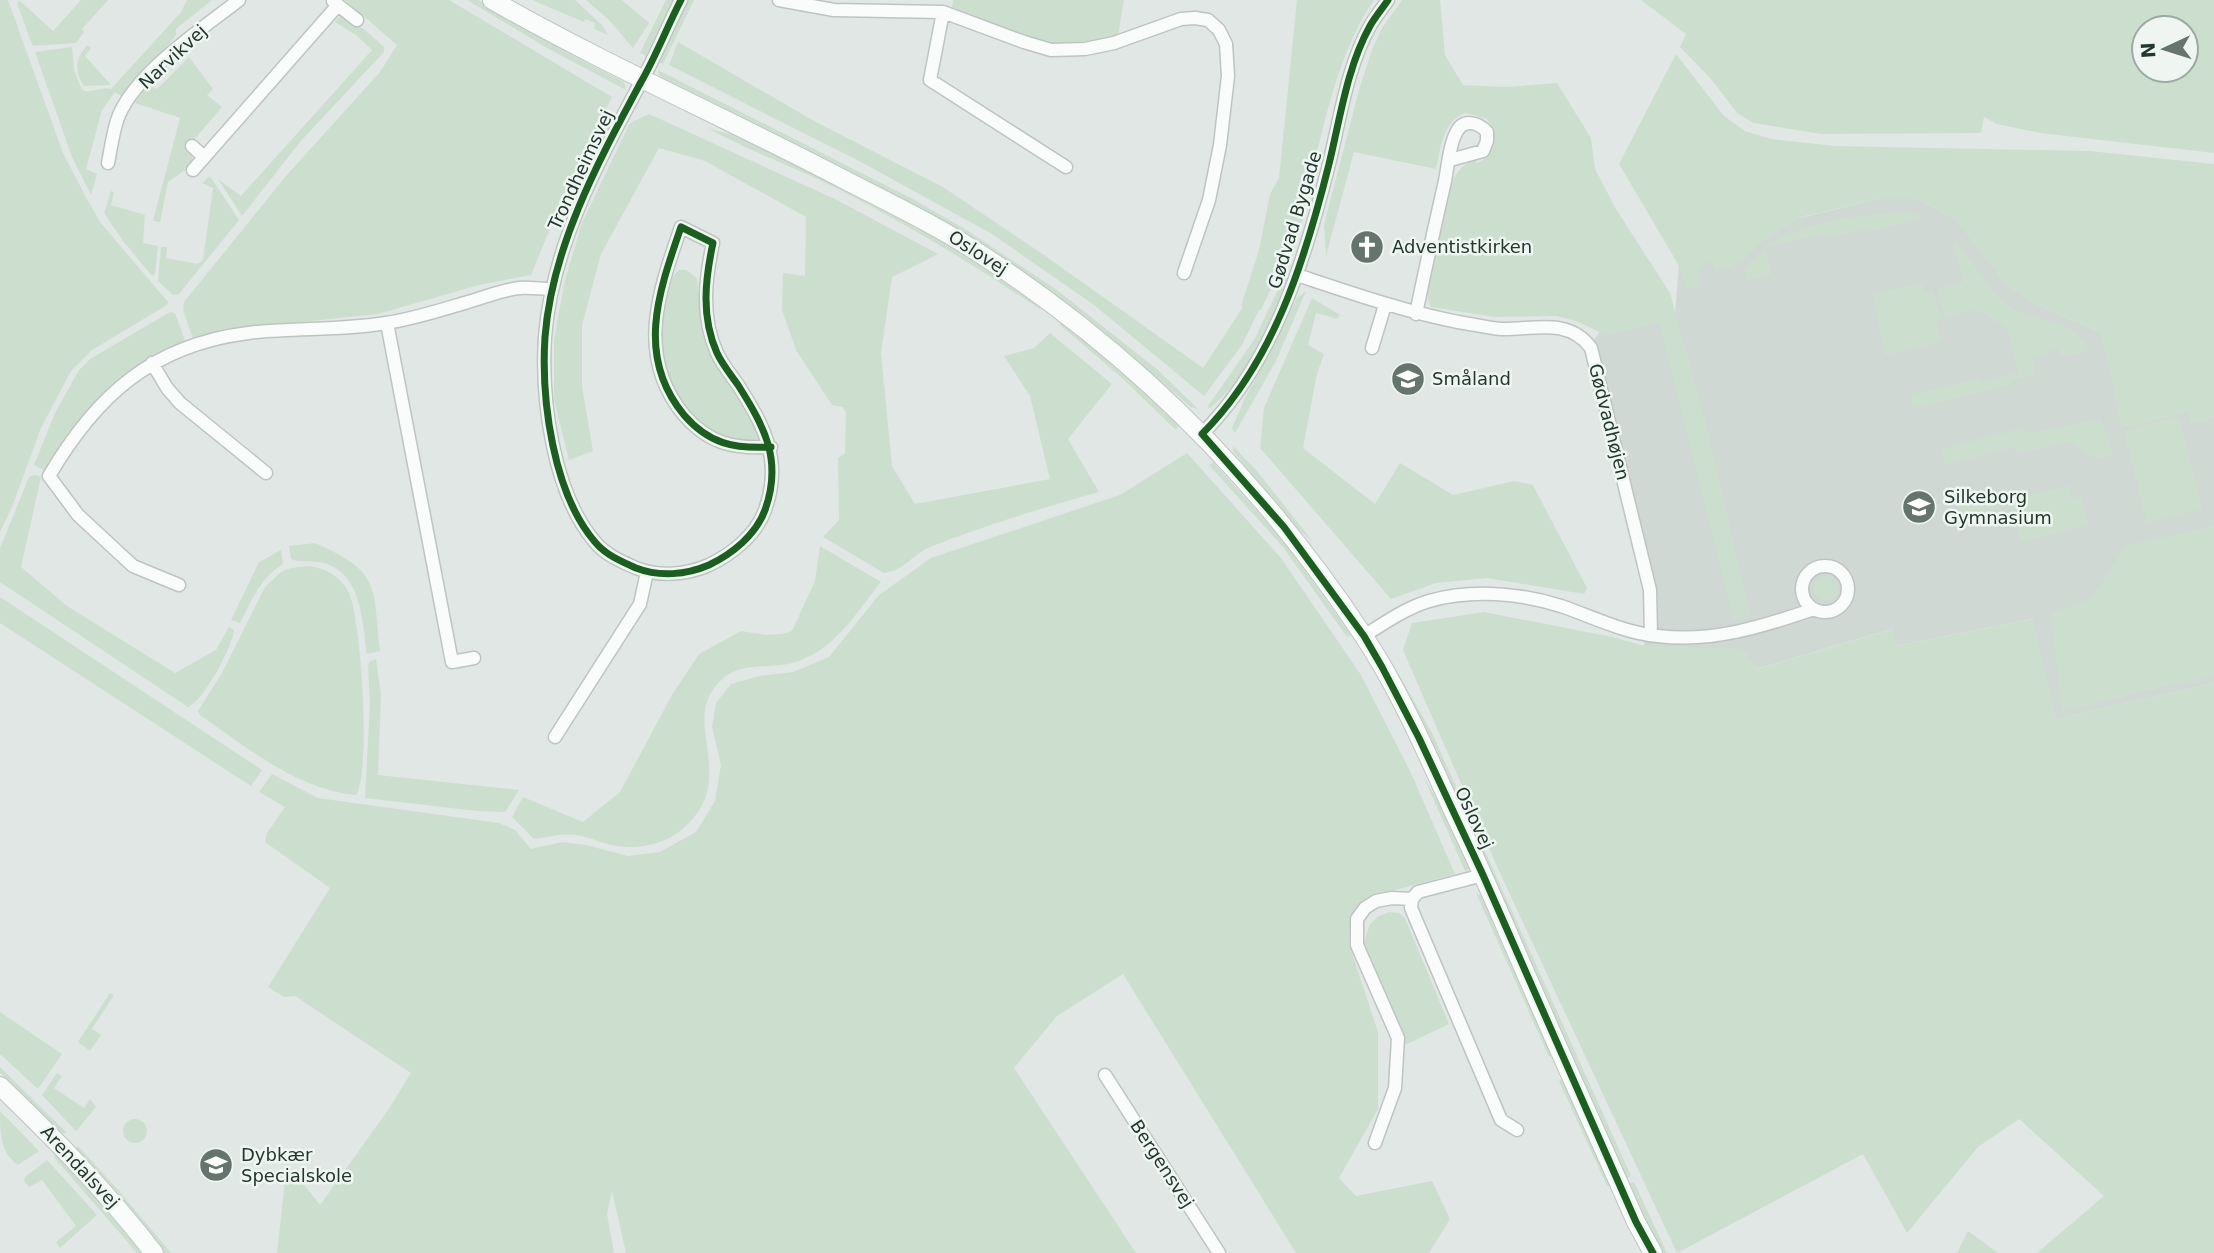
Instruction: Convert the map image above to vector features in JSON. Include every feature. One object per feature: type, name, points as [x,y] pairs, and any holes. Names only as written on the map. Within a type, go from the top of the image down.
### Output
[{"type":"street","name":"Narvikvej","points":[[108,163],[119,115],[133,94],[173,51],[239,0]]},
{"type":"street","name":"Oslovej","points":[[492,0],[564,41],[790,151],[928,223],[986,258],[1056,305],[1114,351],[1202,435],[1284,527],[1364,636],[1419,738],[1653,1253]]},
{"type":"street","name":"Trondheimsvej","points":[[681,0],[580,204],[564,243],[551,289],[545,338],[544,383],[551,433],[567,493],[580,521],[597,544],[617,560],[646,572],[675,574],[698,570],[726,556],[746,540],[764,513],[772,475],[771,447],[759,418],[718,355],[709,328],[705,281],[713,243],[681,226],[662,283],[655,333],[657,365],[670,398],[691,424],[715,440],[741,448],[771,447]]},
{"type":"street","points":[[779,0],[834,10],[943,12],[1051,50],[1085,49],[1114,43],[1181,19],[1208,20],[1219,30],[1226,44],[1228,76],[1220,145],[1209,200],[1184,273]]},
{"type":"street","name":"Gødvad Bygade","points":[[1202,435],[1242,385],[1271,336],[1297,275],[1316,216],[1353,67],[1370,27],[1388,0]]},
{"type":"street","points":[[192,170],[335,2],[357,20]]},
{"type":"street","points":[[943,12],[930,80],[1066,167]]},
{"type":"street","points":[[192,146],[204,157]]},
{"type":"street","points":[[1416,314],[1450,160]]},
{"type":"street","name":"Gødvadhøjen","points":[[1297,275],[1416,314],[1499,329],[1567,328],[1587,342],[1597,370],[1650,590],[1651,635]]},
{"type":"street","points":[[179,585],[133,566],[78,515],[50,476],[70,441],[96,409],[119,387],[152,363],[192,346],[223,337],[250,333],[336,330],[387,323],[434,313],[499,292],[521,288],[551,289]]},
{"type":"street","points":[[1372,348],[1385,305]]},
{"type":"street","points":[[387,323],[452,662],[474,658]]},
{"type":"street","points":[[152,363],[180,403],[266,472]]},
{"type":"street","points":[[555,737],[640,604],[646,572]]},
{"type":"street","points":[[1364,636],[1402,613],[1430,601],[1492,593],[1526,597],[1617,627],[1651,635],[1698,637],[1731,633],[1814,610]]},
{"type":"street","name":"Oslovej","points":[[1375,1143],[1395,1088],[1398,1038],[1357,945],[1357,919],[1365,908],[1376,901],[1392,898],[1412,899],[1418,892],[1483,875]]},
{"type":"street","points":[[1412,899],[1411,908],[1501,1120],[1517,1130]]},
{"type":"street","name":"Bergensvej","points":[[1105,1075],[1219,1253]]},
{"type":"street","name":"Arendalsvej","points":[[0,1086],[65,1148],[121,1210],[154,1253]]},
{"type":"shaded area","name":"Silkeborg Gymnasium","points":[[1879,199],[1918,199],[1957,220],[2007,285],[2034,303],[2101,333],[2188,412],[2203,422],[2214,416],[2214,683],[2056,719],[2032,619],[1896,646],[1892,629],[1756,669],[1675,649],[1644,646],[1644,585],[1585,353],[1601,330],[1675,315],[1679,264],[1732,234]]},
{"type":"green space","points":[[0,0],[8,0],[63,153],[87,199],[100,222],[168,302],[92,350],[71,371],[41,428],[0,532]]},
{"type":"green space","points":[[19,0],[53,31],[81,0],[108,0],[82,29],[84,32],[76,43],[35,46],[32,45],[17,3]]},
{"type":"green space","points":[[187,0],[212,0],[176,29],[176,35],[171,42],[122,97],[115,92],[102,110],[86,169],[97,174],[91,195],[72,157],[35,52],[72,47],[74,70],[82,90],[111,89],[181,12]]},
{"type":"green space","points":[[345,0],[449,0],[612,97],[565,192],[531,275],[479,285],[378,314],[231,329],[193,339],[183,310],[184,302],[286,176],[380,72],[397,45]]},
{"type":"green space","points":[[467,0],[478,0],[568,53],[624,82],[626,90],[547,48]]},
{"type":"green space","points":[[532,0],[575,0],[602,25],[608,35],[594,29],[595,23],[585,19],[584,22]]},
{"type":"green space","points":[[586,0],[622,0],[649,23],[633,48],[609,20]]},
{"type":"green space","points":[[666,0],[673,0],[646,56],[640,53]]},
{"type":"green space","points":[[688,0],[694,0],[663,64],[658,62]]},
{"type":"green space","points":[[953,0],[1124,0],[1118,35],[1067,44],[1032,39],[1005,30],[952,9]]},
{"type":"green space","points":[[1297,0],[1374,0],[1360,23],[1337,78],[1301,225],[1288,234],[1277,276],[1242,345],[1204,396],[1094,305],[992,234],[861,162],[669,65],[678,42],[814,121],[943,187],[1203,368],[1243,307],[1241,306],[1259,250],[1270,194],[1279,178]]},
{"type":"green space","points":[[1402,0],[1440,0],[1445,55],[1463,85],[1506,87],[1557,83],[1591,138],[1595,169],[1616,209],[1670,293],[1706,424],[1750,614],[1734,621],[1659,322],[1606,335],[1576,321],[1556,316],[1495,317],[1431,307],[1428,297],[1429,281],[1453,180],[1465,165],[1475,158],[1477,163],[1483,160],[1491,150],[1494,138],[1487,119],[1466,113],[1452,122],[1441,144],[1436,169],[1354,152],[1326,256],[1324,225],[1359,90],[1382,28]]},
{"type":"green space","points":[[1641,0],[2214,0],[2214,153],[2040,133],[1997,124],[1984,117],[1981,133],[1821,134],[1753,123],[1737,113],[1712,80],[1680,47],[1686,34]]},
{"type":"green space","points":[[340,16],[364,29],[384,47],[384,52],[300,142],[242,216],[218,179],[241,196],[372,50],[356,35],[335,22]]},
{"type":"green space","points":[[88,45],[91,48],[85,56],[111,85],[84,86],[81,81],[77,65],[80,55]]},
{"type":"green space","points":[[1676,54],[1724,116],[1745,131],[1771,139],[1835,146],[2090,151],[2214,164],[2214,416],[2203,422],[2191,423],[2187,412],[2122,428],[2101,333],[2034,303],[2007,285],[1957,220],[1918,199],[1879,199],[1801,217],[1764,240],[1742,261],[1716,272],[1712,261],[1699,267],[1701,286],[1687,290],[1678,264],[1619,164]]},
{"type":"green space","points":[[189,57],[213,89],[207,95],[222,107],[188,147],[192,154],[192,165],[168,182],[160,222],[153,221],[180,118],[135,103],[147,84],[157,89]]},
{"type":"green space","points":[[658,70],[911,198],[965,229],[1057,290],[1158,370],[1198,409],[1191,407],[1092,324],[967,236],[901,198],[659,76]]},
{"type":"green space","points":[[649,114],[837,200],[938,254],[892,277],[881,353],[892,466],[915,504],[1050,479],[1030,396],[1004,356],[1034,348],[1050,333],[1112,384],[1068,439],[1099,492],[951,539],[924,550],[891,572],[884,573],[823,537],[839,520],[838,458],[845,453],[846,413],[843,407],[832,405],[796,350],[782,310],[783,273],[805,276],[806,217],[705,161],[659,148],[601,254],[582,325],[582,386],[593,451],[569,460],[554,400],[554,339],[565,280],[582,223],[630,123]]},
{"type":"green space","points":[[709,129],[731,134],[821,174],[963,251],[1039,304],[1041,310],[942,247],[866,204]]},
{"type":"green space","points":[[210,176],[239,220],[179,294],[173,295],[158,281],[161,247],[167,247],[166,258],[198,264],[203,260],[213,188],[202,183]]},
{"type":"green space","points":[[111,191],[114,192],[111,205],[145,215],[143,243],[158,246],[155,274],[152,276],[104,213]]},
{"type":"green space","points":[[1909,213],[1923,217],[1869,232],[1863,228],[1829,238],[1825,234],[1767,246],[1799,230],[1835,220]]},
{"type":"green space","points":[[1955,241],[2000,299],[2030,317],[2069,329],[2078,335],[2089,352],[2060,356],[2058,348],[2046,350],[2046,354],[2032,356],[2035,374],[2015,380],[2010,385],[1914,408],[1911,396],[1978,379],[1980,383],[2019,373],[2007,327],[1976,309],[1945,318],[1938,290],[1963,282],[1953,243]]},
{"type":"green space","points":[[1765,249],[1771,274],[1747,280],[1745,269]]},
{"type":"green space","points":[[679,270],[686,270],[697,278],[703,324],[759,429],[762,440],[758,443],[732,440],[702,425],[667,381],[661,357],[662,320],[668,286]]},
{"type":"green space","points":[[1285,275],[1290,276],[1284,294],[1258,348],[1236,381],[1209,409],[1208,406],[1254,340]]},
{"type":"green space","points":[[1922,283],[1924,292],[1933,291],[1941,318],[1936,320],[1941,341],[1885,355],[1873,294]]},
{"type":"green space","points":[[1306,291],[1276,361],[1235,433],[1232,428],[1245,398],[1297,298]]},
{"type":"green space","points":[[1312,298],[1340,315],[1337,319],[1316,313],[1308,345],[1324,354],[1317,374],[1303,448],[1375,504],[1400,463],[1453,495],[1514,481],[1533,485],[1587,588],[1584,594],[1487,578],[1436,583],[1391,599],[1260,448],[1264,408]]},
{"type":"green space","points":[[170,312],[175,313],[185,341],[124,375],[100,395],[80,419],[45,471],[34,465],[55,413],[79,370],[90,359]]},
{"type":"green space","points":[[1064,322],[1110,360],[1179,426],[1176,430],[1123,379],[1059,324]]},
{"type":"green space","points":[[2179,417],[2202,509],[2147,523],[2124,431]]},
{"type":"green space","points":[[2101,419],[2114,454],[2098,459],[2069,441],[2018,454],[2014,447],[1945,464],[1941,449],[2024,428],[2028,434]]},
{"type":"green space","points":[[1233,446],[1257,471],[1314,543],[1290,521],[1233,451]]},
{"type":"green space","points":[[1187,453],[1281,558],[1361,675],[1411,773],[1455,874],[1369,897],[1351,916],[1349,944],[1378,1032],[1378,1109],[1339,1178],[1356,1196],[1432,1181],[1450,1219],[1429,1253],[1296,1253],[1123,974],[1057,1016],[1014,1068],[1136,1253],[626,1253],[612,1191],[607,1214],[614,1253],[277,1253],[287,1163],[320,1205],[411,1073],[295,996],[284,997],[268,987],[330,888],[265,842],[267,833],[285,807],[259,792],[272,774],[318,798],[499,823],[515,830],[531,849],[562,842],[628,856],[660,852],[696,832],[715,801],[721,765],[712,727],[716,703],[731,684],[759,676],[793,672],[829,657],[879,595],[931,558],[1120,495]]},
{"type":"green space","points":[[1213,462],[1284,541],[1351,635],[1347,637],[1283,547],[1209,465]]},
{"type":"green space","points":[[29,477],[41,477],[21,567],[67,606],[175,673],[216,650],[229,627],[234,630],[216,673],[194,703],[188,707],[0,582],[0,548]]},
{"type":"green space","points":[[2069,486],[2073,500],[2081,498],[2089,524],[2020,542],[2014,510],[2006,506],[1963,516],[1959,505],[2006,492],[2018,498]]},
{"type":"green space","points":[[2214,526],[2214,675],[2062,710],[2051,614],[2091,599],[2126,546]]},
{"type":"green space","points":[[315,543],[352,563],[370,583],[374,595],[380,651],[367,654],[358,601],[346,578],[337,569],[324,563],[291,559],[289,546]]},
{"type":"green space","points":[[820,546],[881,582],[852,620],[830,643],[817,652],[788,664],[740,669],[726,676],[713,690],[706,705],[705,721],[708,788],[702,805],[686,826],[655,844],[630,847],[571,835],[534,839],[512,817],[523,797],[583,822],[620,792],[672,695],[699,654],[741,631],[766,635],[792,631],[815,581]]},
{"type":"green space","points":[[281,550],[283,564],[262,583],[240,623],[231,620],[259,562]]},
{"type":"green space","points":[[309,566],[326,571],[341,581],[353,606],[361,661],[364,728],[361,782],[356,795],[314,785],[293,776],[254,753],[198,711],[222,673],[265,587],[281,572]]},
{"type":"green space","points":[[1826,576],[1837,583],[1838,588],[1831,599],[1826,600],[1815,593],[1814,588],[1821,577]]},
{"type":"green space","points":[[0,597],[262,770],[251,786],[0,623]]},
{"type":"green space","points":[[1484,612],[1613,637],[1644,646],[1743,649],[1757,669],[1893,629],[1897,646],[2033,619],[2056,719],[2214,683],[2214,1253],[2037,1253],[2104,1196],[2019,1119],[1978,1147],[1907,1233],[1863,1154],[1677,1253],[1499,871],[1403,650],[1412,623]]},
{"type":"green space","points":[[376,659],[381,696],[378,775],[519,790],[505,812],[365,798],[370,703],[368,667],[369,662]]},
{"type":"green space","points":[[1392,662],[1432,733],[1631,1176],[1626,1178]]},
{"type":"green space","points":[[1424,778],[1442,807],[1470,869],[1465,871]]},
{"type":"green space","points":[[1476,893],[1481,896],[1552,1055],[1549,1057]]},
{"type":"green space","points":[[1389,912],[1399,913],[1405,918],[1449,1024],[1405,1045],[1364,942],[1370,924]]},
{"type":"green space","points":[[110,993],[114,995],[92,1029],[101,1035],[90,1051],[78,1042]]},
{"type":"green space","points":[[0,1012],[62,1054],[38,1089],[0,1054]]},
{"type":"green space","points":[[0,1067],[67,1133],[61,1133],[0,1073]]},
{"type":"green space","points":[[57,1073],[62,1076],[54,1088],[84,1108],[90,1099],[96,1107],[76,1131],[42,1095]]},
{"type":"green space","points":[[1563,1079],[1610,1185],[1607,1186],[1559,1081]]},
{"type":"green space","points":[[0,1111],[39,1151],[18,1165],[4,1148]]},
{"type":"green space","points":[[135,1119],[143,1123],[147,1131],[143,1139],[135,1143],[127,1139],[123,1131],[127,1123]]},
{"type":"green space","points":[[78,1146],[171,1253],[164,1253],[117,1194],[75,1149]]},
{"type":"green space","points":[[56,1155],[80,1178],[143,1253],[137,1253],[53,1156]]},
{"type":"green space","points":[[47,1160],[97,1215],[60,1248],[56,1242],[76,1226],[42,1180],[29,1187],[24,1181],[25,1177]]},
{"type":"green space","points":[[1634,1182],[1667,1253],[1662,1253],[1629,1184]]},
{"type":"green space","points":[[1968,1231],[1998,1253],[1957,1253]]},
{"type":"cycle path","points":[[681,0],[594,174],[567,237],[557,270],[549,303],[544,362],[553,445],[569,498],[581,522],[604,551],[636,568],[654,573],[691,571],[726,555],[756,528],[770,492],[772,475],[771,459],[768,444],[756,415],[721,361],[708,326],[706,298],[713,243],[681,227],[665,275],[656,323],[660,370],[669,393],[684,415],[703,433],[723,443],[745,447],[758,447],[771,447]]},
{"type":"cycle path","points":[[1388,0],[1370,26],[1355,59],[1309,237],[1284,308],[1249,375],[1227,406],[1202,434],[1284,527],[1364,636],[1382,667],[1419,738],[1483,875],[1636,1222],[1653,1253]]},
{"type":"place","name":"Adventistkirken","points":[[1367,247]]},
{"type":"place","name":"Småland","points":[[1408,379]]},
{"type":"place","name":"Silkeborg Gymnasium","points":[[1919,507]]},
{"type":"place","name":"Dybkær Specialskole","points":[[216,1165]]}]
